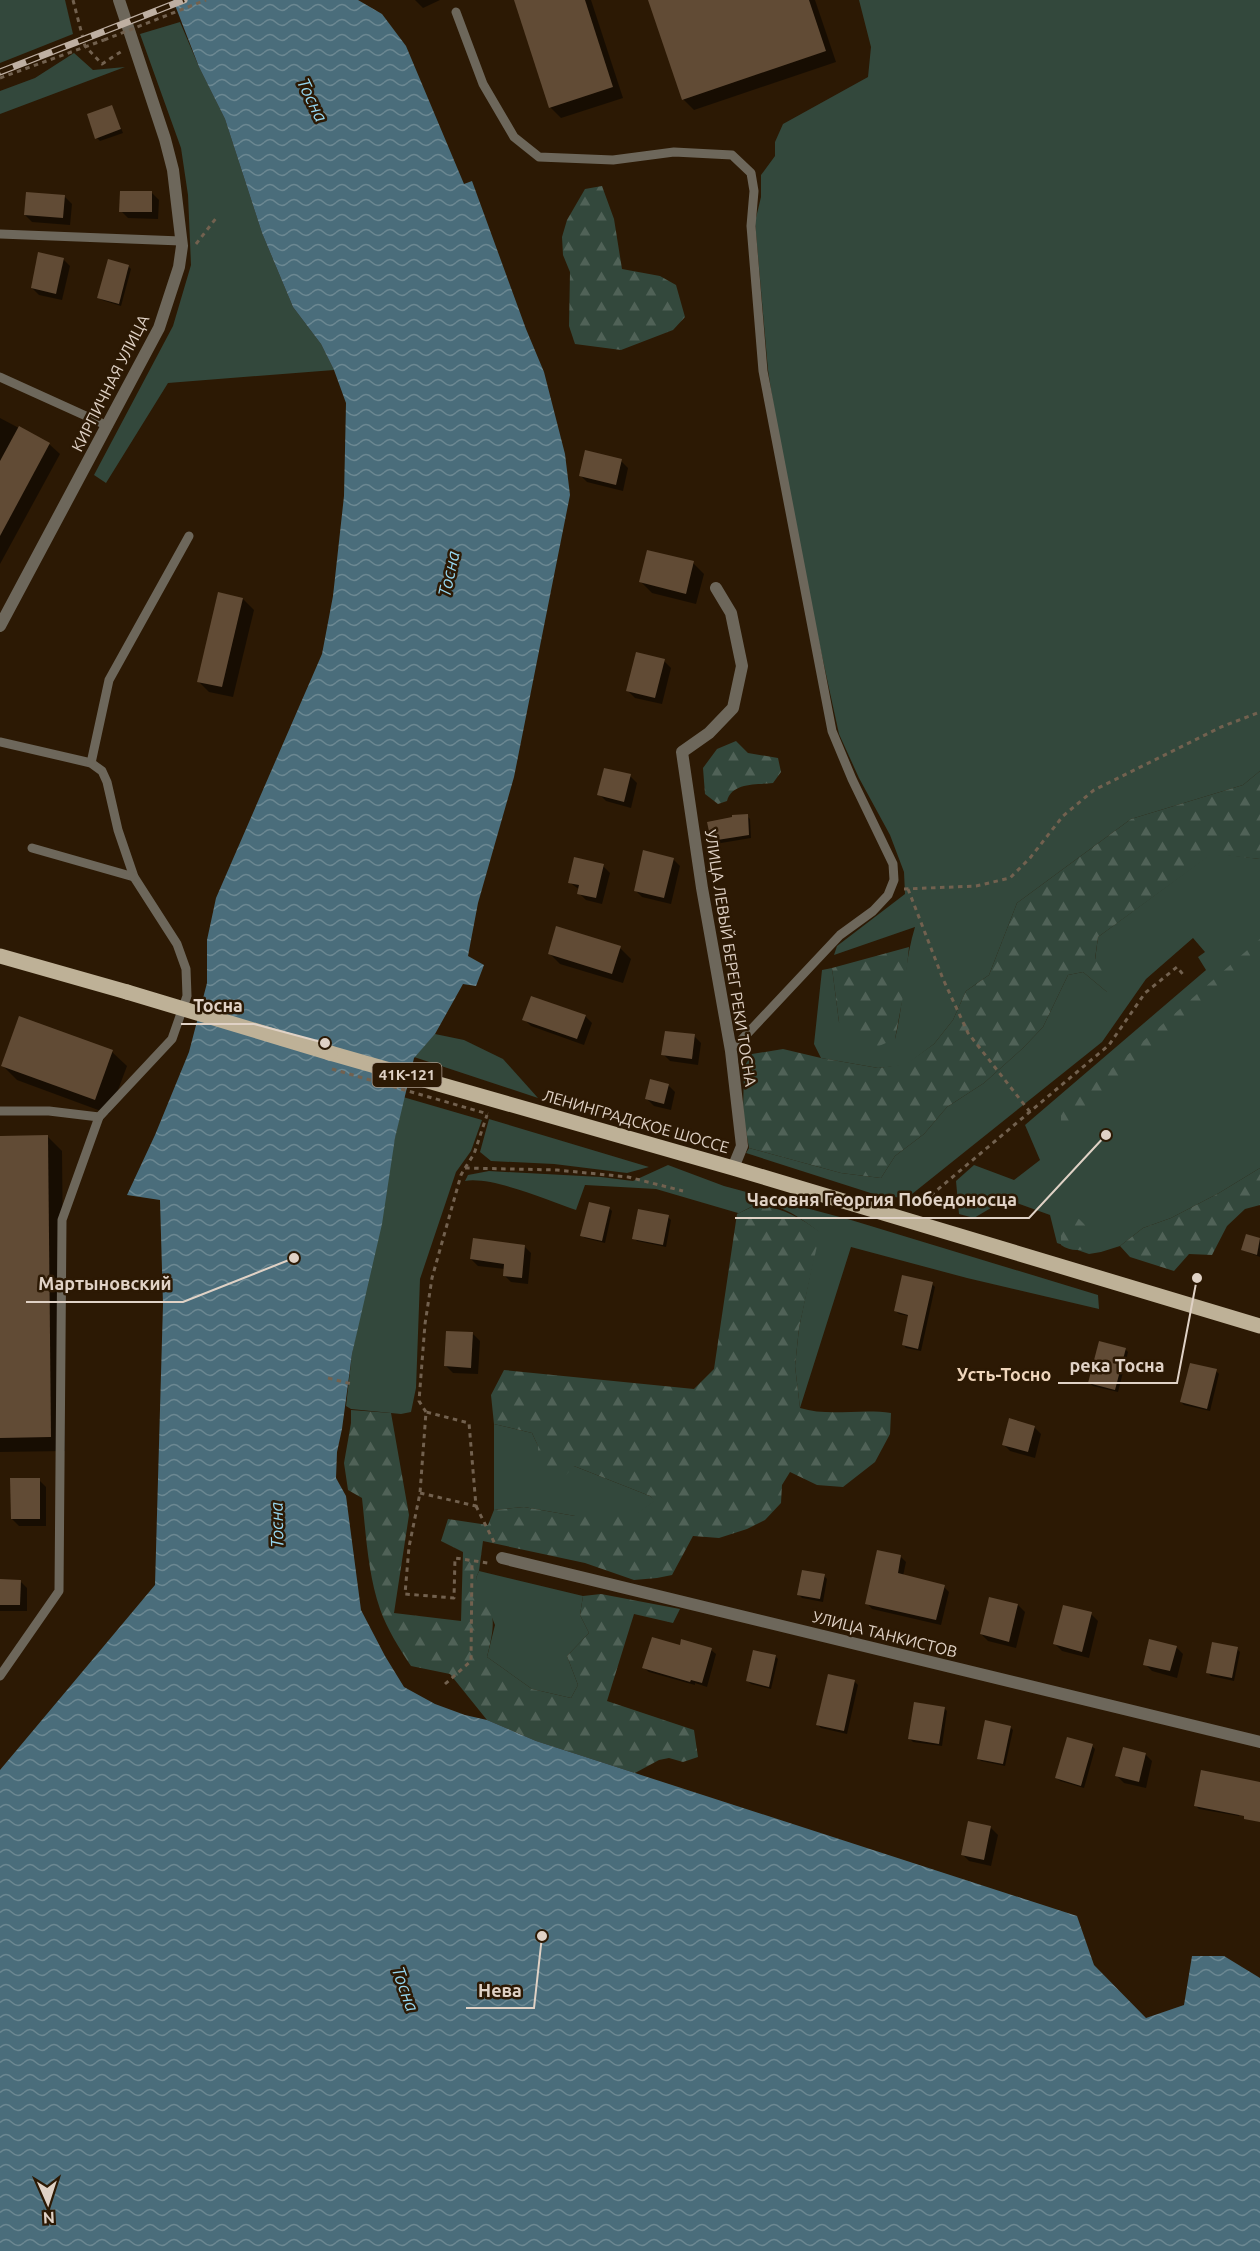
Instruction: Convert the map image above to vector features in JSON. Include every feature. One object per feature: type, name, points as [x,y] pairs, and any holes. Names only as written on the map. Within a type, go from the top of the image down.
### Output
[{"type":"main road","name":"ЛЕНИНГРАДСКОЕ ШОССЕ","points":[[0,956],[904,1218],[1260,1326]]},
{"type":"street","name":"КИРПИЧНАЯ УЛИЦА","points":[[0,626],[159,328],[179,267],[181,241],[173,170],[119,0]]},
{"type":"street","name":"УЛИЦА ЛЕВЫЙ БЕРЕГ РЕКИ ТОСНА","points":[[716,588],[731,613],[742,666],[733,708],[709,733],[682,752],[702,888],[732,1051],[742,1146],[733,1168]]},
{"type":"street","name":"УЛИЦА ТАНКИСТОВ","points":[[502,1558],[1260,1742]]},
{"type":"lane","points":[[456,12],[483,84],[514,137],[539,157],[613,159],[674,152],[732,155],[751,173],[754,191],[751,226],[763,371],[819,668],[832,731],[852,779],[893,864],[894,880],[888,895],[873,911],[840,935],[732,1051]]},
{"type":"lane","points":[[0,234],[181,241]]},
{"type":"lane","points":[[0,377],[108,426]]},
{"type":"lane","points":[[91,763],[109,680],[189,536]]},
{"type":"lane","points":[[0,742],[91,763],[102,771],[107,782],[118,830],[135,877],[177,944],[186,969],[187,996],[172,1039],[99,1117],[62,1220],[59,1591],[0,1676]]},
{"type":"lane","points":[[32,848],[135,877]]},
{"type":"lane","points":[[0,1111],[49,1111],[99,1117]]},
{"type":"path","points":[[73,0],[85,46],[102,64],[133,43]]},
{"type":"path","points":[[0,78],[206,0]]},
{"type":"path","points":[[890,888],[976,886],[1010,878],[1030,858],[1063,816],[1094,790],[1211,731],[1260,712]]},
{"type":"path","points":[[908,889],[968,1033],[1030,1112]]},
{"type":"path","points":[[904,1218],[1109,1045],[1145,993],[1177,967],[1185,977]]},
{"type":"path","points":[[426,1412],[469,1423],[476,1506],[502,1558],[487,1563],[455,1558],[454,1598],[405,1594],[409,1547],[420,1493],[426,1412],[419,1401],[425,1324],[432,1278],[461,1175],[474,1154],[488,1114]]},
{"type":"path","points":[[465,1168],[557,1170],[628,1178],[683,1191]]},
{"type":"path","points":[[328,1378],[352,1384]]},
{"type":"path","points":[[420,1493],[476,1506]]},
{"type":"path","points":[[445,1684],[471,1661],[472,1561]]},
{"type":"green space","points":[[0,0],[65,0],[73,34],[0,63]]},
{"type":"green space","points":[[859,0],[1260,0],[1260,771],[1243,785],[1131,819],[1017,903],[989,975],[966,991],[953,1020],[934,1044],[906,1065],[878,1068],[821,1058],[814,1044],[822,970],[832,968],[839,1022],[895,1039],[908,954],[915,927],[834,955],[837,946],[905,894],[904,872],[890,835],[859,778],[839,734],[787,495],[768,370],[755,222],[761,197],[761,175],[775,156],[775,142],[783,124],[868,77],[871,47]]},
{"type":"green space","points":[[180,22],[225,119],[262,233],[293,307],[321,344],[334,370],[168,383],[106,483],[94,475],[173,326],[191,265],[188,195],[181,148],[140,34]]},
{"type":"green space","points":[[74,53],[93,70],[125,67],[0,114],[0,91],[35,78]]},
{"type":"green space","points":[[602,186],[614,219],[622,269],[660,276],[676,285],[685,317],[673,330],[621,350],[575,344],[569,326],[570,272],[563,255],[562,237],[567,220],[585,189]]},
{"type":"green space","points":[[736,741],[748,753],[778,758],[781,772],[773,783],[740,787],[734,790],[727,801],[718,804],[705,794],[703,768],[717,749]]},
{"type":"green space","points":[[1260,771],[1260,859],[1212,854],[1098,937],[1095,959],[1108,971],[1107,992],[1083,972],[1068,975],[1043,1027],[984,1083],[947,1107],[924,1134],[895,1156],[881,1178],[841,1173],[749,1148],[743,1114],[744,1067],[752,1054],[783,1049],[878,1068],[906,1064],[934,1044],[953,1020],[966,991],[989,975],[1017,903],[1131,819],[1243,785]]},
{"type":"green space","points":[[1212,853],[1260,859],[1260,1168],[1171,1218],[1143,1228],[1120,1246],[1089,1254],[1057,1243],[1050,1215],[1006,1199],[974,1218],[959,1214],[956,1181],[974,1165],[1014,1180],[1040,1160],[1025,1125],[1206,970],[1198,957],[1205,952],[1193,938],[1146,979],[1102,1042],[907,1198],[880,1196],[746,1153],[749,1148],[841,1173],[881,1178],[895,1156],[924,1134],[947,1107],[984,1083],[1043,1027],[1068,975],[1083,972],[1107,992],[1095,960],[1098,937]]},
{"type":"green space","points":[[1260,939],[1260,963],[1069,1126],[1061,1122],[1061,1113]]},
{"type":"green space","points":[[909,947],[905,986],[895,1039],[879,1046],[857,1045],[839,1022],[832,968]]},
{"type":"green space","points":[[435,1034],[464,1040],[503,1059],[538,1098],[414,1057]]},
{"type":"green space","points":[[403,1097],[482,1120],[471,1151],[456,1172],[420,1279],[416,1388],[411,1412],[401,1414],[351,1409],[346,1406],[352,1354]]},
{"type":"green space","points":[[489,1119],[649,1167],[627,1173],[554,1164],[491,1161],[480,1152]]},
{"type":"green space","points":[[668,1165],[724,1186],[851,1220],[1098,1295],[1099,1309],[967,1278],[851,1247],[800,1408],[795,1366],[799,1328],[819,1232],[805,1222],[771,1205],[754,1206],[737,1214],[656,1189],[585,1185],[576,1210],[490,1182],[465,1181],[468,1175],[489,1171],[633,1181]]},
{"type":"green space","points":[[1260,1168],[1260,1205],[1245,1209],[1227,1226],[1212,1255],[1189,1254],[1174,1271],[1130,1257],[1120,1246],[1143,1228],[1171,1218]]},
{"type":"green space","points":[[756,1205],[790,1214],[820,1232],[799,1328],[795,1366],[800,1408],[822,1412],[891,1413],[890,1434],[875,1462],[843,1487],[817,1485],[790,1472],[782,1485],[781,1503],[765,1520],[747,1529],[719,1538],[693,1536],[672,1575],[634,1580],[585,1563],[483,1541],[476,1578],[491,1608],[493,1625],[487,1657],[532,1689],[571,1698],[578,1685],[567,1656],[589,1633],[580,1615],[583,1596],[601,1594],[680,1609],[673,1623],[634,1614],[607,1701],[694,1730],[698,1757],[683,1762],[669,1758],[659,1760],[635,1773],[536,1741],[487,1720],[450,1674],[411,1666],[383,1616],[370,1568],[362,1498],[348,1490],[344,1463],[351,1410],[391,1413],[409,1515],[394,1613],[461,1621],[463,1552],[441,1541],[448,1519],[488,1525],[494,1510],[524,1507],[575,1516],[633,1516],[654,1501],[650,1496],[574,1466],[564,1477],[544,1478],[538,1468],[538,1446],[532,1433],[494,1424],[491,1395],[504,1370],[694,1389],[714,1369],[737,1214]]},
{"type":"green space","points":[[1079,1219],[1090,1230],[1091,1246],[1076,1250],[1068,1249],[1061,1245],[1061,1228],[1071,1220]]},
{"type":"green space","points":[[494,1424],[532,1433],[538,1446],[538,1468],[574,1466],[650,1496],[655,1501],[633,1517],[575,1516],[524,1507],[494,1510]]},
{"type":"green space","points":[[479,1571],[583,1596],[580,1615],[589,1633],[567,1656],[578,1685],[571,1698],[532,1689],[487,1657],[495,1625],[476,1578]]},
{"type":"water","points":[[173,0],[358,0],[382,14],[406,46],[464,184],[472,181],[544,372],[565,454],[570,495],[514,777],[478,903],[468,956],[484,965],[476,986],[463,984],[435,1034],[414,1058],[395,1138],[382,1224],[352,1354],[337,1452],[336,1478],[346,1496],[361,1610],[404,1687],[435,1704],[487,1720],[536,1741],[1077,1916],[1094,1965],[1146,2018],[1184,2005],[1192,1956],[1224,1956],[1260,1978],[1260,2251],[0,2251],[0,1770],[155,1585],[163,1304],[160,1200],[127,1195],[155,1135],[189,1052],[207,983],[207,940],[216,898],[322,654],[333,596],[344,496],[346,403],[334,370],[321,344],[293,307],[262,233],[225,119],[199,67]]},
{"type":"building","points":[[514,0],[585,0],[613,87],[549,108]]},
{"type":"building","points":[[648,0],[809,0],[826,51],[682,100]]},
{"type":"building","points":[[112,105],[121,129],[95,139],[87,114]]},
{"type":"building","points":[[120,191],[152,191],[152,212],[119,212]]},
{"type":"building","points":[[26,192],[65,195],[63,218],[24,215]]},
{"type":"building","points":[[38,252],[64,258],[56,294],[31,288]]},
{"type":"building","points":[[108,259],[129,265],[119,304],[97,298]]},
{"type":"building","points":[[19,426],[50,443],[0,536],[0,461]]},
{"type":"building","points":[[585,450],[622,459],[616,485],[579,476]]},
{"type":"building","points":[[647,550],[694,561],[686,594],[639,582]]},
{"type":"building","points":[[218,592],[243,598],[222,687],[197,682]]},
{"type":"building","points":[[636,652],[665,659],[655,698],[626,691]]},
{"type":"building","points":[[604,768],[631,774],[624,802],[597,795]]},
{"type":"building","points":[[748,814],[749,835],[711,841],[707,822],[732,817],[732,815]]},
{"type":"building","points":[[643,850],[674,858],[664,898],[634,891]]},
{"type":"building","points":[[574,857],[604,864],[596,898],[577,894],[579,885],[568,883]]},
{"type":"building","points":[[556,926],[621,946],[612,974],[548,954]]},
{"type":"building","points":[[531,996],[586,1015],[577,1039],[522,1020]]},
{"type":"building","points":[[19,1016],[113,1050],[95,1100],[1,1066]]},
{"type":"building","points":[[665,1031],[695,1034],[692,1059],[661,1055]]},
{"type":"building","points":[[650,1079],[669,1084],[664,1104],[645,1099]]},
{"type":"building","points":[[48,1135],[51,1437],[0,1438],[0,1136]]},
{"type":"building","points":[[589,1202],[610,1207],[602,1241],[580,1236]]},
{"type":"building","points":[[638,1209],[669,1215],[663,1245],[632,1239]]},
{"type":"building","points":[[1246,1234],[1260,1238],[1257,1255],[1241,1250]]},
{"type":"building","points":[[473,1238],[525,1245],[522,1278],[503,1276],[504,1264],[470,1259]]},
{"type":"building","points":[[902,1275],[933,1282],[918,1349],[902,1345],[908,1315],[894,1311]]},
{"type":"building","points":[[446,1331],[473,1332],[471,1368],[444,1366]]},
{"type":"building","points":[[1099,1341],[1126,1348],[1115,1390],[1088,1383]]},
{"type":"building","points":[[1190,1363],[1217,1369],[1207,1409],[1180,1402]]},
{"type":"building","points":[[1009,1418],[1035,1426],[1028,1452],[1002,1445]]},
{"type":"building","points":[[10,1478],[40,1478],[40,1519],[11,1519]]},
{"type":"building","points":[[877,1550],[901,1555],[898,1573],[945,1585],[936,1620],[865,1604]]},
{"type":"building","points":[[802,1570],[825,1574],[820,1599],[797,1595]]},
{"type":"building","points":[[0,1579],[21,1580],[20,1605],[0,1605]]},
{"type":"building","points":[[989,1597],[1018,1604],[1009,1642],[980,1634]]},
{"type":"building","points":[[1063,1605],[1092,1612],[1082,1652],[1053,1644]]},
{"type":"building","points":[[652,1637],[680,1645],[681,1639],[712,1648],[702,1683],[691,1680],[690,1682],[642,1668]]},
{"type":"building","points":[[1149,1639],[1177,1646],[1170,1671],[1143,1665]]},
{"type":"building","points":[[1212,1642],[1238,1647],[1232,1678],[1206,1673]]},
{"type":"building","points":[[753,1650],[776,1655],[769,1687],[746,1681]]},
{"type":"building","points":[[828,1674],[855,1680],[844,1731],[816,1725]]},
{"type":"building","points":[[914,1702],[945,1707],[939,1744],[908,1739]]},
{"type":"building","points":[[985,1720],[1011,1726],[1003,1764],[977,1759]]},
{"type":"building","points":[[1067,1737],[1093,1744],[1081,1786],[1055,1778]]},
{"type":"building","points":[[1123,1747],[1146,1753],[1139,1782],[1115,1776]]},
{"type":"building","points":[[1201,1770],[1260,1782],[1260,1822],[1244,1819],[1244,1816],[1194,1806]]},
{"type":"building","points":[[968,1821],[991,1826],[984,1860],[961,1855]]},
{"type":"railway","points":[[0,72],[184,0]]},
{"type":"place","name":"Тосна","points":[[325,1043]]},
{"type":"place","name":"Часовня Георгия Победоносца","points":[[1106,1135]]},
{"type":"place","name":"Мартыновский","points":[[294,1258]]},
{"type":"place","name":"река Тосна","points":[[1197,1278]]},
{"type":"place","name":"Нева","points":[[542,1936]]},
{"type":"district","name":"Усть-Тосно","points":[[1004,1375]]}]
